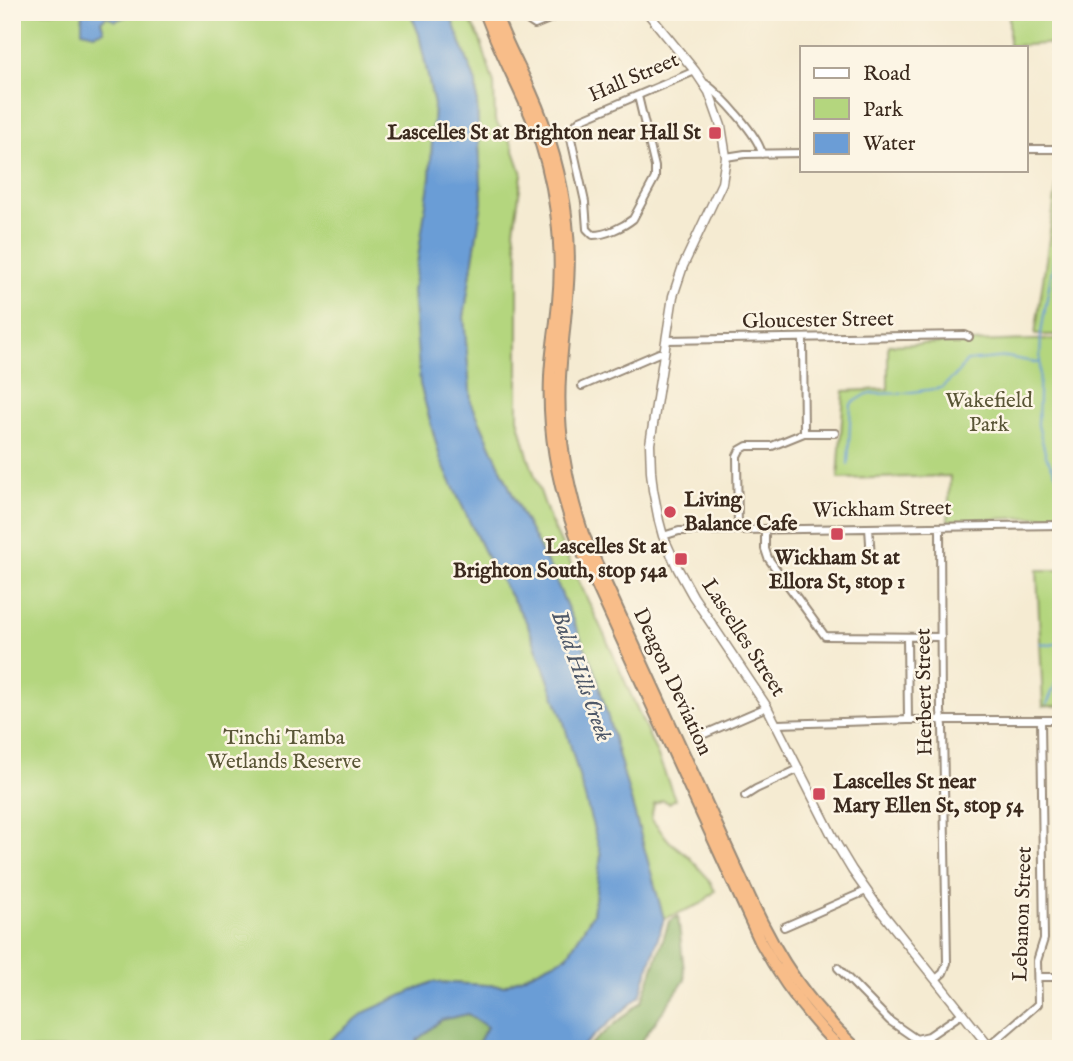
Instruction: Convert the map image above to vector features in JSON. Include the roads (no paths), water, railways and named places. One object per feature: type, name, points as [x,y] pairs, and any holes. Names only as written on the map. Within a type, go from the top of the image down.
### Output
[{"type":"highway","name":"Deagon Deviation","points":[[485,12],[533,121],[554,201],[559,236],[559,283],[551,364],[550,411],[555,461],[569,518],[585,560],[760,941],[793,994],[841,1049]]},
{"type":"highway","name":"Deagon Deviation","points":[[495,12],[543,123],[555,158],[565,203],[569,263],[560,379],[560,415],[566,467],[583,534],[774,947],[818,1009],[858,1049]]},
{"type":"street","points":[[528,12],[529,21],[536,25],[566,12]]},
{"type":"street","name":"Lascelles Street","points":[[647,12],[702,81],[714,104],[726,156],[719,191],[678,278],[663,354],[650,454],[650,472],[663,536],[693,596],[777,724],[837,845],[866,891],[990,1048]]},
{"type":"street","name":"Hall Street","points":[[638,96],[655,167],[655,178],[633,219],[596,236],[587,229],[586,202],[571,141],[572,128],[580,121],[695,71]]},
{"type":"street","points":[[702,81],[717,92],[758,141],[762,154]]},
{"type":"street","points":[[1028,149],[1055,149]]},
{"type":"street","points":[[726,156],[800,153]]},
{"type":"street","name":"Gloucester Street","points":[[666,340],[970,337]]},
{"type":"street","points":[[803,339],[804,433]]},
{"type":"street","points":[[582,386],[659,353],[663,354]]},
{"type":"street","points":[[738,530],[738,447],[772,446],[804,433],[835,433]]},
{"type":"street","name":"Wickham Street","points":[[663,536],[679,531],[1061,525]]},
{"type":"street","name":"Herbert Street","points":[[936,979],[943,973],[947,963],[940,527]]},
{"type":"street","points":[[869,528],[871,558]]},
{"type":"street","points":[[765,529],[768,558],[825,636],[941,637]]},
{"type":"street","points":[[907,637],[908,720]]},
{"type":"street","points":[[701,736],[767,707]]},
{"type":"street","points":[[777,724],[908,720],[1061,720]]},
{"type":"street","name":"Lebanon Street","points":[[990,1048],[1038,1004],[1037,961],[1044,939],[1041,720]]},
{"type":"street","points":[[745,796],[799,769]]},
{"type":"street","points":[[784,927],[866,891]]},
{"type":"street","points":[[838,968],[896,1027],[916,1039],[929,1036],[963,1013]]},
{"type":"street","points":[[1038,977],[1061,977]]},
{"type":"water","points":[[82,12],[132,14],[115,21],[107,16],[101,21],[104,31],[94,34],[82,31]]},
{"type":"water","name":"Bald Hills Creek","points":[[410,12],[449,12],[476,83],[482,202],[464,317],[471,402],[521,513],[551,570],[595,671],[664,919],[640,996],[579,1049],[475,1049],[487,1027],[468,1014],[441,1020],[417,1040],[414,1049],[318,1049],[365,1012],[432,982],[504,986],[567,956],[593,914],[601,855],[563,719],[527,623],[484,552],[441,461],[420,384],[413,291],[430,177],[434,105],[419,34]]},
{"type":"waterway","points":[[1061,217],[1041,333],[1038,425],[1046,456],[1061,483]]},
{"type":"waterway","points":[[848,465],[851,404],[867,394],[941,388],[967,361],[1007,357],[1039,363]]},
{"type":"waterway","points":[[1040,643],[1061,643]]},
{"type":"waterway","points":[[1047,704],[1061,671]]},
{"type":"place","name":"Lascelles St at Brighton near Hall St","points":[[715,133]]},
{"type":"place","name":"Living Balance Cafe","points":[[670,512]]},
{"type":"place","name":"Wickham St at Ellora St, stop 1","points":[[837,534]]},
{"type":"place","name":"Lascelles St at Brighton South, stop 54a","points":[[681,559]]},
{"type":"place","name":"Lascelles St near Mary Ellen St, stop 54","points":[[819,794]]},
{"type":"park label","name":"Wakefield Park","points":[[989,413]]},
{"type":"park label","name":"Tinchi Tamba Wetlands Reserve","points":[[284,750]]}]
